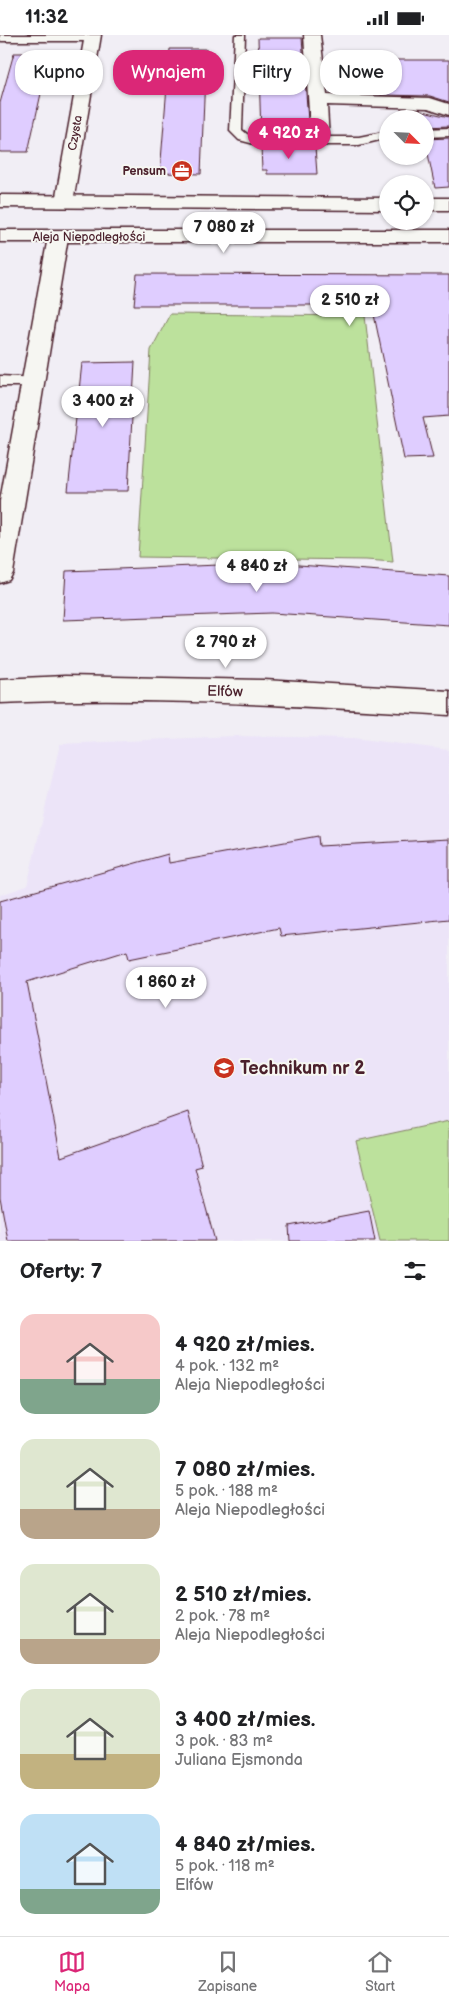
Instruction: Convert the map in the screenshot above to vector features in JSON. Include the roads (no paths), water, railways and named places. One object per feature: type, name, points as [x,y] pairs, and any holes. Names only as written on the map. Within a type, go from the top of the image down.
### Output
[{"type":"street","points":[[312,35],[320,141]]},
{"type":"street","name":"Czysta","points":[[64,202],[92,36]]},
{"type":"street","points":[[318,96],[322,100],[331,101],[430,103],[449,110]]},
{"type":"street","points":[[0,201],[379,204]]},
{"type":"street","points":[[121,237],[140,232],[151,221],[150,213],[140,203]]},
{"type":"street","points":[[434,204],[449,205]]},
{"type":"street","name":"Aleja Niepodległości","points":[[0,236],[449,236]]},
{"type":"street","points":[[0,573],[58,237]]},
{"type":"street","name":"Elfów","points":[[0,691],[65,688],[264,692],[449,703]]},
{"type":"lane","points":[[240,35],[236,131],[243,137],[258,141],[359,141],[379,136]]},
{"type":"lane","points":[[0,37],[92,36]]},
{"type":"lane","points":[[434,133],[449,133]]},
{"type":"lane","points":[[0,381],[33,382]]},
{"type":"place","name":"Pensum","points":[[182,171]]},
{"type":"place","name":"Technikum nr 2","points":[[224,1068]]}]
